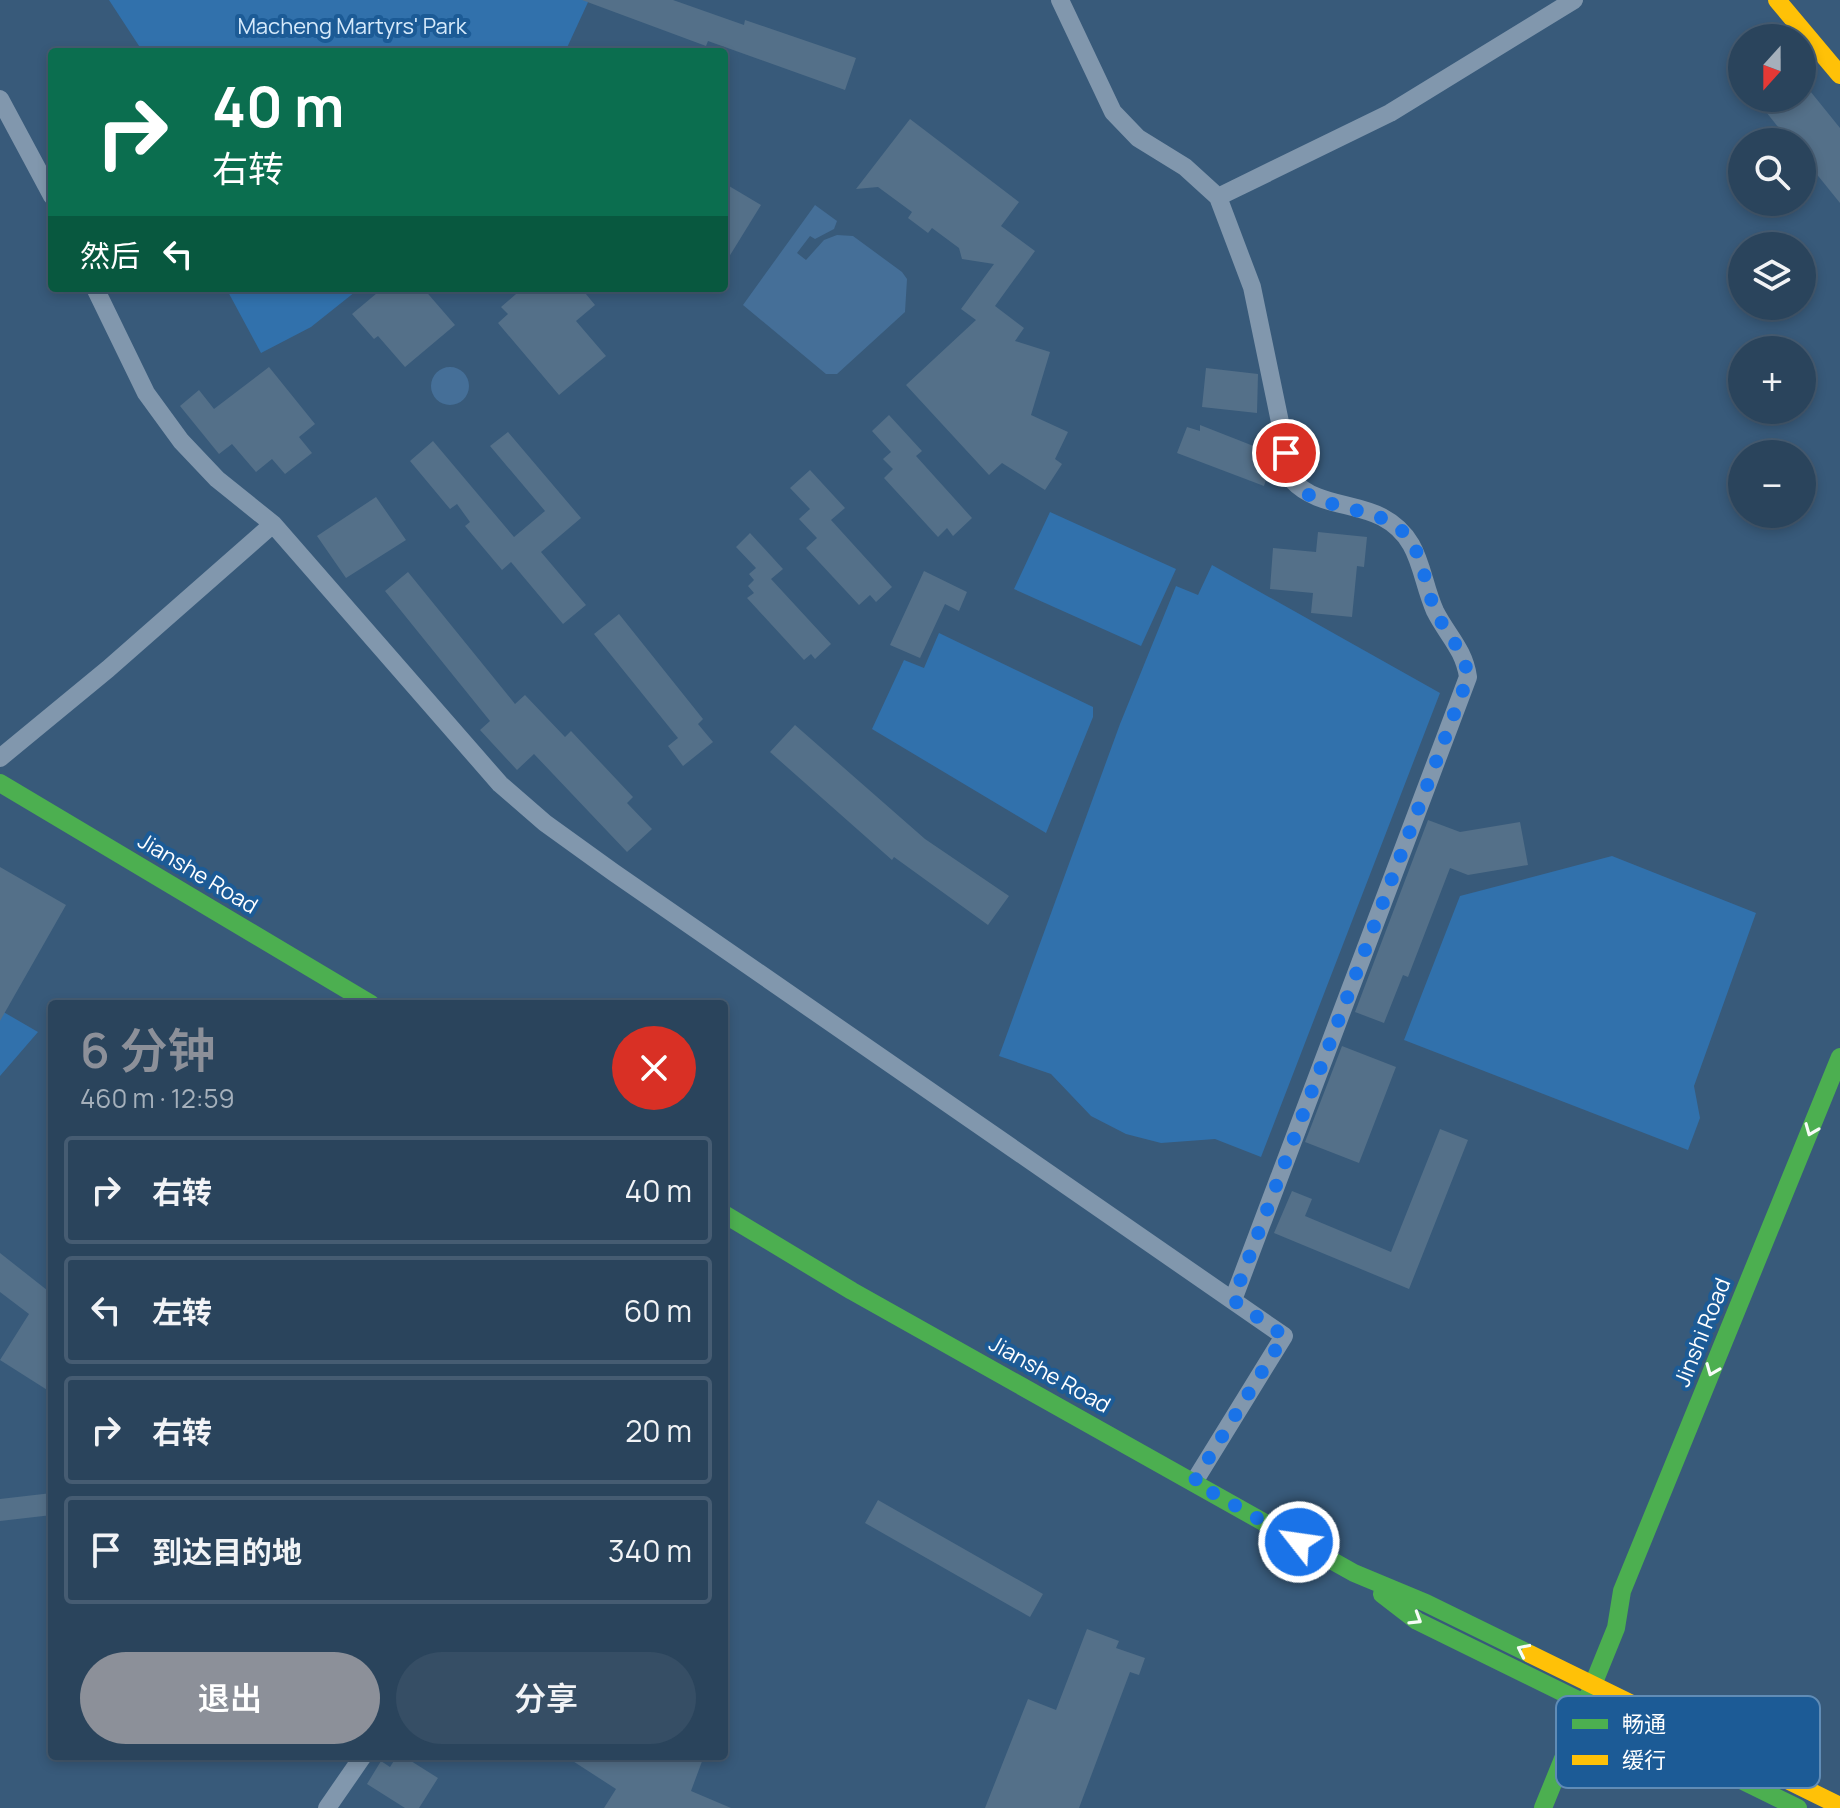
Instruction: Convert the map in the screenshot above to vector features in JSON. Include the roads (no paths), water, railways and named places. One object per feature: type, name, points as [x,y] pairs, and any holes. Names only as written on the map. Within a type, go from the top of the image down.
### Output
[{"type":"street","points":[[1060,0],[1113,112],[1138,138],[1185,167],[1218,197],[1252,287],[1292,480],[1309,495],[1379,516],[1402,531],[1422,562],[1437,615],[1462,650],[1468,677],[1233,1300]]},
{"type":"street","points":[[1218,197],[1390,113],[1574,0]]},
{"type":"street","points":[[1777,0],[1840,75]]},
{"type":"street","points":[[0,99],[48,189]]},
{"type":"street","points":[[97,292],[146,393],[181,441],[217,479],[273,524],[500,784],[545,823],[1284,1336],[1194,1482]]},
{"type":"street","points":[[0,758],[108,669],[273,524]]},
{"type":"street","name":"Jianshe Road","points":[[0,783],[364,1000]]},
{"type":"street","name":"Jinshi Road","points":[[1588,1696],[1616,1628],[1622,1591],[1840,1057]]},
{"type":"street","name":"Jinshi Road","points":[[1616,1628],[1639,1598],[1840,1104]]},
{"type":"street","name":"Jianshe Road","points":[[728,1216],[852,1291],[1354,1573],[1426,1603],[1617,1696]]},
{"type":"street","name":"Jianshe Road","points":[[1354,1573],[1417,1621],[1571,1696]]},
{"type":"street","points":[[327,1808],[360,1760]]},
{"type":"street","name":"Jinshi Road","points":[[1543,1808],[1556,1776]]},
{"type":"street","name":"Jianshe Road","points":[[1757,1788],[1798,1808]]},
{"type":"street","name":"Jianshe Road","points":[[1804,1788],[1840,1806]]},
{"type":"park label","name":"Macheng Martyrs' Park","points":[[352,26]]}]
